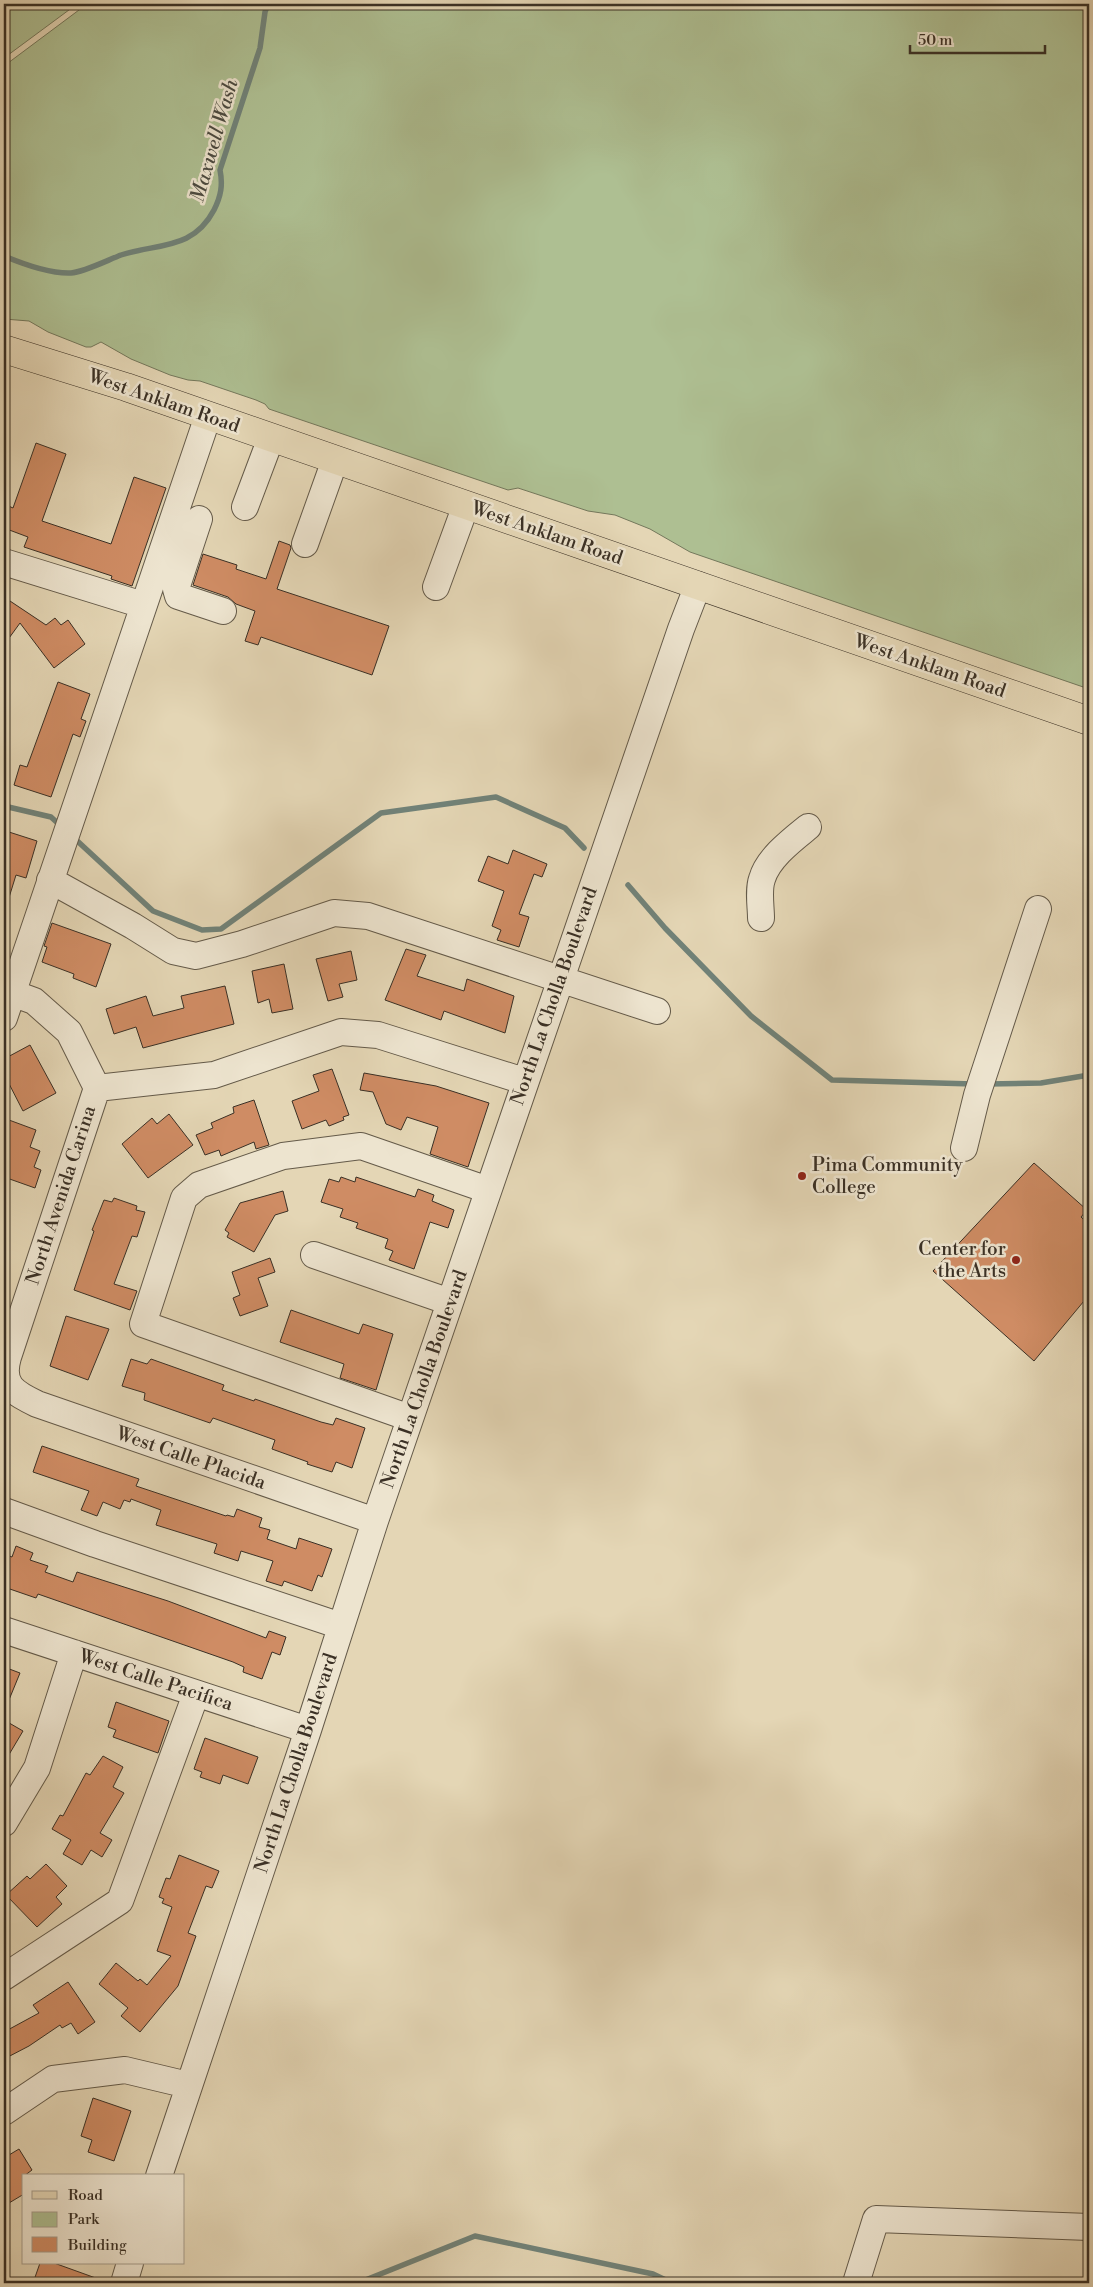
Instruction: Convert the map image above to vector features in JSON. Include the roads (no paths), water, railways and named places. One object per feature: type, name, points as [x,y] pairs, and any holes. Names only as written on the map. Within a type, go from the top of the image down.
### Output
[{"type":"main road","name":"West Anklam Road","points":[[4,349],[126,387],[1089,721]]},
{"type":"street","points":[[4,1018],[8,991],[50,880],[208,416]]},
{"type":"street","points":[[245,507],[271,438]]},
{"type":"street","points":[[305,544],[334,460]]},
{"type":"street","points":[[436,587],[466,505]]},
{"type":"street","points":[[199,519],[176,589],[178,596],[223,611]]},
{"type":"street","points":[[4,562],[144,605]]},
{"type":"street","name":"North La Cholla Boulevard","points":[[160,2174],[308,1730],[375,1521],[524,1081],[698,585]]},
{"type":"street","points":[[761,918],[762,880],[771,863],[791,841],[808,827]]},
{"type":"street","points":[[50,880],[133,926],[173,951],[196,956],[242,944],[334,913],[368,916],[657,1011]]},
{"type":"street","points":[[964,1148],[978,1090],[1038,910]]},
{"type":"street","points":[[8,991],[34,1001],[68,1032],[97,1088],[214,1075],[341,1032],[378,1035],[524,1081]]},
{"type":"street","name":"North Avenida Carina","points":[[8,1387],[5,1373],[8,1357],[97,1088]]},
{"type":"street","points":[[410,1418],[143,1324],[184,1198],[199,1184],[283,1156],[361,1146],[488,1190]]},
{"type":"street","points":[[314,1255],[450,1302]]},
{"type":"street","name":"West Calle Placida","points":[[8,1387],[37,1404],[375,1521]]},
{"type":"street","points":[[4,1511],[95,1544],[341,1626]]},
{"type":"street","name":"West Calle Pacifica","points":[[4,1630],[308,1730]]},
{"type":"street","points":[[4,1823],[37,1768],[74,1653]]},
{"type":"street","points":[[4,1977],[120,1901],[196,1694]]},
{"type":"street","points":[[4,2112],[53,2079],[125,2070],[188,2085]]},
{"type":"street","points":[[856,2283],[876,2219],[1089,2227]]},
{"type":"street","points":[[124,2283],[130,2264]]},
{"type":"waterway","name":"Maxwell Wash","points":[[4,256],[45,270],[71,273],[121,255],[185,239],[206,223],[214,210],[221,190],[220,170],[260,48],[265,12],[268,4]]},
{"type":"waterway","points":[[73,837],[153,911],[202,930],[221,929],[381,813],[496,797],[565,828],[584,848]]},
{"type":"waterway","points":[[4,806],[51,817],[62,827]]},
{"type":"waterway","points":[[628,885],[665,928],[751,1016],[832,1080],[973,1084]]},
{"type":"waterway","points":[[987,1084],[1041,1083],[1089,1075]]},
{"type":"waterway","points":[[358,2283],[475,2236],[653,2274],[672,2283]]},
{"type":"place","name":"Pima Community College","points":[[802,1176]]},
{"type":"place","name":"Center for the Arts","points":[[1016,1260]]}]
